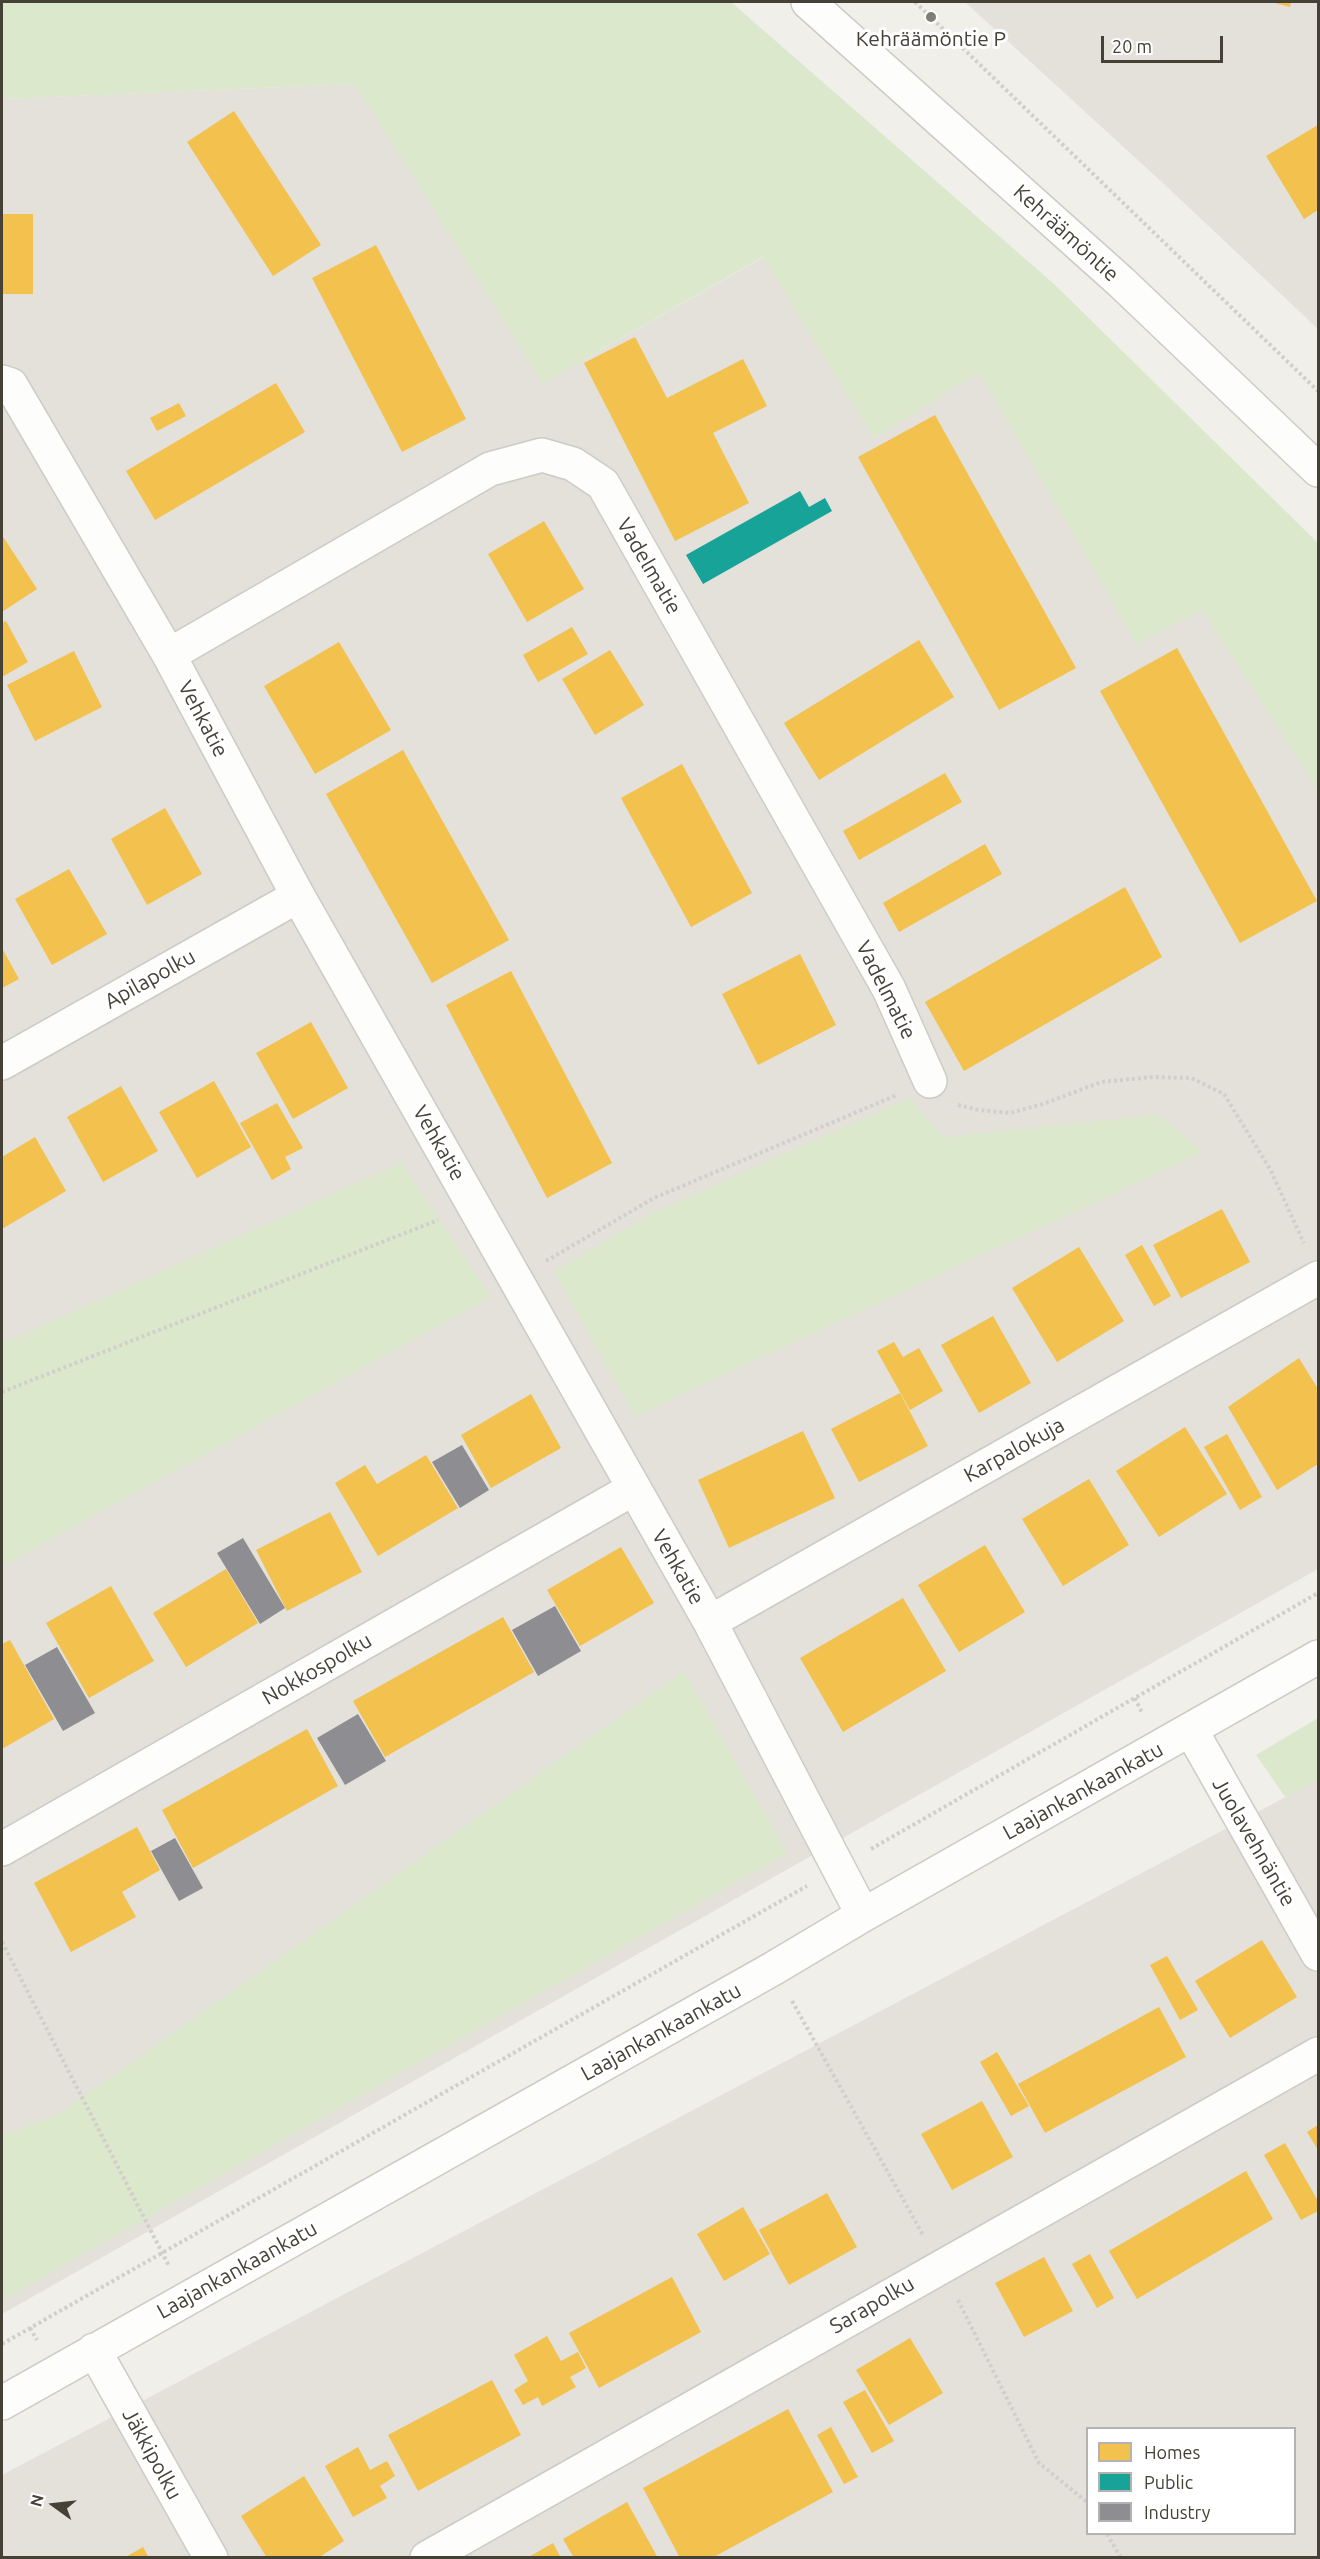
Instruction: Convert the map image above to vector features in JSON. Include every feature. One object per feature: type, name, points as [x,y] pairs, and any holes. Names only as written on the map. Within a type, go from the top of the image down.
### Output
[{"type":"street","name":"Kehräämöntie","points":[[808,2],[1121,282],[1318,470]]},
{"type":"street","name":"Vehkatie","points":[[2,382],[11,385],[169,654],[297,896],[710,1622],[863,1915]]},
{"type":"street","name":"Vadelmatie","points":[[169,654],[490,469],[542,455],[573,464],[603,484],[889,989],[930,1081]]},
{"type":"street","name":"Apilapolku","points":[[2,1063],[297,896]]},
{"type":"street","name":"Karpalokuja","points":[[710,1622],[1313,1263]]},
{"type":"street","name":"Nokkospolku","points":[[2,1849],[633,1489]]},
{"type":"street","name":"Laajankankaankatu","points":[[2,2403],[774,1968],[863,1915],[1318,1657]]},
{"type":"street","name":"Juolavehnäntie","points":[[1191,1730],[1318,1953]]},
{"type":"street","name":"Sarapolku","points":[[428,2558],[1318,2054]]},
{"type":"street","name":"Jäkkipolku","points":[[94,2350],[211,2558]]},
{"type":"path","points":[[915,2],[1318,391]]},
{"type":"path","points":[[516,1278],[654,1198],[930,1081],[952,1104],[1010,1113],[1046,1103],[1101,1082],[1153,1077],[1191,1078],[1224,1094],[1270,1169],[1313,1263]]},
{"type":"path","points":[[2,1392],[434,1221],[476,1209]]},
{"type":"path","points":[[2,2343],[163,2254],[1318,1593]]},
{"type":"path","points":[[2,1942],[186,2299]]},
{"type":"path","points":[[774,1968],[941,2266],[1039,2463],[1086,2501]]},
{"type":"path","points":[[1108,2535],[1121,2558]]},
{"type":"shaded area","points":[[965,2],[1318,2],[1318,329],[1164,184]]},
{"type":"shaded area","points":[[355,84],[543,383],[764,257],[874,438],[979,372],[1137,644],[1202,609],[1318,790],[1318,1569],[2,2314],[2,99]]},
{"type":"shaded area","points":[[1318,1780],[1318,2557],[2,2557],[2,2475]]},
{"type":"green space","points":[[2,2],[731,2],[1054,284],[1318,543],[1318,790],[1202,609],[1137,644],[979,372],[874,438],[763,257],[543,383],[355,84],[2,99]]},
{"type":"green space","points":[[909,1098],[943,1137],[1158,1115],[1203,1152],[635,1416],[554,1272],[653,1213]]},
{"type":"green space","points":[[401,1163],[491,1297],[2,1566],[2,1344]]},
{"type":"green space","points":[[684,1671],[787,1853],[2,2300],[2,2136],[59,2114]]},
{"type":"green space","points":[[1318,1718],[1318,1780],[1286,1798],[1256,1755]]},
{"type":"building: Homes","points":[[1271,2],[1291,2],[1290,7]]},
{"type":"building: Homes","points":[[234,111],[321,245],[273,276],[187,142]]},
{"type":"building: Homes","points":[[1318,125],[1318,210],[1304,219],[1266,156]]},
{"type":"building: Homes","points":[[2,214],[33,214],[33,294],[2,294]]},
{"type":"building: Homes","points":[[376,245],[466,419],[402,452],[312,278]]},
{"type":"building: Homes","points":[[635,337],[667,398],[743,359],[767,406],[713,433],[749,503],[675,541],[584,363]]},
{"type":"building: Homes","points":[[276,383],[305,432],[155,520],[126,471]]},
{"type":"building: Homes","points":[[179,403],[186,416],[157,431],[150,418]]},
{"type":"building: Homes","points":[[935,415],[1076,668],[999,710],[858,457]]},
{"type":"building: Homes","points":[[544,521],[584,589],[527,622],[488,554]]},
{"type":"building: Homes","points":[[2,535],[37,589],[2,612]]},
{"type":"building: Homes","points":[[6,621],[28,662],[2,677],[2,623]]},
{"type":"building: Homes","points":[[572,627],[588,654],[538,682],[523,655]]},
{"type":"building: Homes","points":[[919,640],[954,697],[819,780],[784,723]]},
{"type":"building: Homes","points":[[339,642],[391,730],[315,774],[264,686]]},
{"type":"building: Homes","points":[[1177,648],[1317,901],[1240,943],[1100,691]]},
{"type":"building: Homes","points":[[610,650],[644,705],[595,735],[562,679]]},
{"type":"building: Homes","points":[[74,651],[102,707],[35,741],[7,685]]},
{"type":"building: Homes","points":[[403,750],[509,940],[432,983],[326,794]]},
{"type":"building: Homes","points":[[682,764],[752,893],[691,927],[621,798]]},
{"type":"building: Homes","points":[[945,773],[962,802],[859,860],[843,831]]},
{"type":"building: Homes","points":[[165,808],[202,874],[147,905],[111,839]]},
{"type":"building: Homes","points":[[985,844],[1002,874],[899,932],[883,903]]},
{"type":"building: Homes","points":[[69,869],[107,934],[52,965],[15,899]]},
{"type":"building: Homes","points":[[1125,887],[1162,957],[964,1071],[925,1002]]},
{"type":"building: Homes","points":[[2,948],[19,979],[2,988]]},
{"type":"building: Homes","points":[[800,954],[836,1025],[758,1065],[722,994]]},
{"type":"building: Homes","points":[[511,971],[612,1163],[547,1198],[446,1005]]},
{"type":"building: Homes","points":[[311,1022],[348,1088],[293,1119],[256,1053]]},
{"type":"building: Homes","points":[[214,1081],[251,1147],[197,1178],[159,1112]]},
{"type":"building: Homes","points":[[121,1086],[158,1151],[103,1182],[67,1117]]},
{"type":"building: Homes","points":[[277,1103],[303,1148],[285,1157],[291,1169],[272,1180],[240,1123]]},
{"type":"building: Homes","points":[[35,1137],[66,1191],[2,1229],[2,1157]]},
{"type":"building: Homes","points":[[1222,1209],[1250,1262],[1181,1298],[1153,1245]]},
{"type":"building: Homes","points":[[1142,1245],[1171,1296],[1154,1306],[1125,1255]]},
{"type":"building: Homes","points":[[1079,1247],[1124,1321],[1057,1362],[1012,1288]]},
{"type":"building: Homes","points":[[993,1316],[1031,1383],[979,1413],[941,1345]]},
{"type":"building: Homes","points":[[894,1342],[903,1357],[919,1348],[943,1391],[910,1410],[877,1351]]},
{"type":"building: Homes","points":[[1299,1358],[1318,1389],[1318,1464],[1277,1490],[1228,1407]]},
{"type":"building: Homes","points":[[900,1393],[928,1446],[859,1482],[831,1429]]},
{"type":"building: Homes","points":[[531,1394],[561,1448],[491,1488],[461,1435]]},
{"type":"building: Homes","points":[[1185,1427],[1227,1494],[1159,1537],[1116,1471]]},
{"type":"building: Homes","points":[[803,1431],[835,1498],[729,1548],[698,1480]]},
{"type":"building: Homes","points":[[1227,1434],[1262,1497],[1240,1510],[1204,1447]]},
{"type":"building: Homes","points":[[426,1455],[458,1508],[378,1556],[335,1483],[365,1465],[377,1484]]},
{"type":"building: Homes","points":[[1089,1479],[1129,1545],[1063,1586],[1022,1519]]},
{"type":"building: Homes","points":[[330,1512],[362,1572],[287,1611],[256,1550]]},
{"type":"building: Homes","points":[[985,1545],[1025,1612],[959,1652],[918,1585]]},
{"type":"building: Homes","points":[[621,1547],[654,1603],[580,1646],[547,1590]]},
{"type":"building: Homes","points":[[226,1569],[258,1623],[186,1667],[153,1613]]},
{"type":"building: Homes","points":[[111,1586],[154,1661],[89,1698],[46,1623]]},
{"type":"building: Homes","points":[[903,1598],[946,1671],[843,1732],[800,1658]]},
{"type":"building: Homes","points":[[503,1617],[534,1672],[385,1757],[353,1701]]},
{"type":"building: Homes","points":[[10,1640],[54,1719],[2,1749],[2,1644]]},
{"type":"building: Homes","points":[[307,1729],[338,1786],[193,1868],[162,1810]]},
{"type":"building: Homes","points":[[137,1827],[160,1870],[122,1892],[136,1917],[71,1952],[34,1883]]},
{"type":"building: Homes","points":[[1262,1940],[1297,1997],[1230,2038],[1195,1981]]},
{"type":"building: Homes","points":[[1167,1956],[1198,2010],[1180,2020],[1150,1965]]},
{"type":"building: Homes","points":[[1159,2007],[1186,2057],[1045,2133],[1018,2084]]},
{"type":"building: Homes","points":[[997,2052],[1029,2106],[1011,2116],[980,2062]]},
{"type":"building: Homes","points":[[982,2101],[1013,2157],[952,2190],[921,2134]]},
{"type":"building: Homes","points":[[1318,2125],[1318,2150],[1307,2132]]},
{"type":"building: Homes","points":[[1285,2143],[1318,2201],[1318,2211],[1301,2220],[1264,2155]]},
{"type":"building: Homes","points":[[1246,2171],[1273,2219],[1137,2299],[1109,2251]]},
{"type":"building: Homes","points":[[827,2193],[857,2247],[789,2285],[759,2230]]},
{"type":"building: Homes","points":[[743,2207],[770,2254],[724,2281],[697,2234]]},
{"type":"building: Homes","points":[[1090,2254],[1114,2298],[1097,2308],[1072,2264]]},
{"type":"building: Homes","points":[[1044,2257],[1073,2311],[1024,2337],[995,2283]]},
{"type":"building: Homes","points":[[672,2277],[701,2332],[599,2388],[569,2333]]},
{"type":"building: Homes","points":[[547,2336],[561,2361],[578,2352],[586,2368],[570,2377],[576,2387],[542,2406],[538,2397],[523,2405],[514,2390],[528,2381],[514,2355]]},
{"type":"building: Homes","points":[[910,2338],[943,2393],[889,2425],[856,2370]]},
{"type":"building: Homes","points":[[492,2380],[521,2435],[418,2491],[388,2435]]},
{"type":"building: Homes","points":[[865,2390],[894,2441],[872,2453],[843,2402]]},
{"type":"building: Homes","points":[[788,2409],[833,2492],[712,2558],[680,2558],[643,2488]]},
{"type":"building: Homes","points":[[831,2427],[858,2477],[844,2484],[817,2435]]},
{"type":"building: Homes","points":[[358,2447],[370,2470],[387,2461],[395,2476],[380,2486],[387,2498],[353,2517],[325,2466]]},
{"type":"building: Homes","points":[[304,2476],[344,2541],[318,2558],[267,2558],[241,2516]]},
{"type":"building: Homes","points":[[627,2502],[658,2558],[574,2558],[563,2539]]},
{"type":"building: Homes","points":[[553,2543],[561,2558],[527,2558]]},
{"type":"building: Homes","points":[[143,2547],[149,2558],[124,2558]]},
{"type":"building: Public","points":[[800,491],[809,507],[825,498],[832,511],[703,584],[686,555]]},
{"type":"building: Industry","points":[[462,1445],[489,1490],[460,1508],[432,1462]]},
{"type":"building: Industry","points":[[243,1538],[285,1608],[260,1624],[217,1553]]},
{"type":"building: Industry","points":[[555,1606],[581,1651],[538,1676],[512,1630]]},
{"type":"building: Industry","points":[[57,1647],[95,1713],[63,1731],[25,1665]]},
{"type":"building: Industry","points":[[358,1714],[386,1761],[345,1785],[317,1738]]},
{"type":"building: Industry","points":[[175,1838],[203,1888],[179,1901],[151,1851]]},
{"type":"place","name":"Kehräämöntie P","points":[[931,17]]}]
